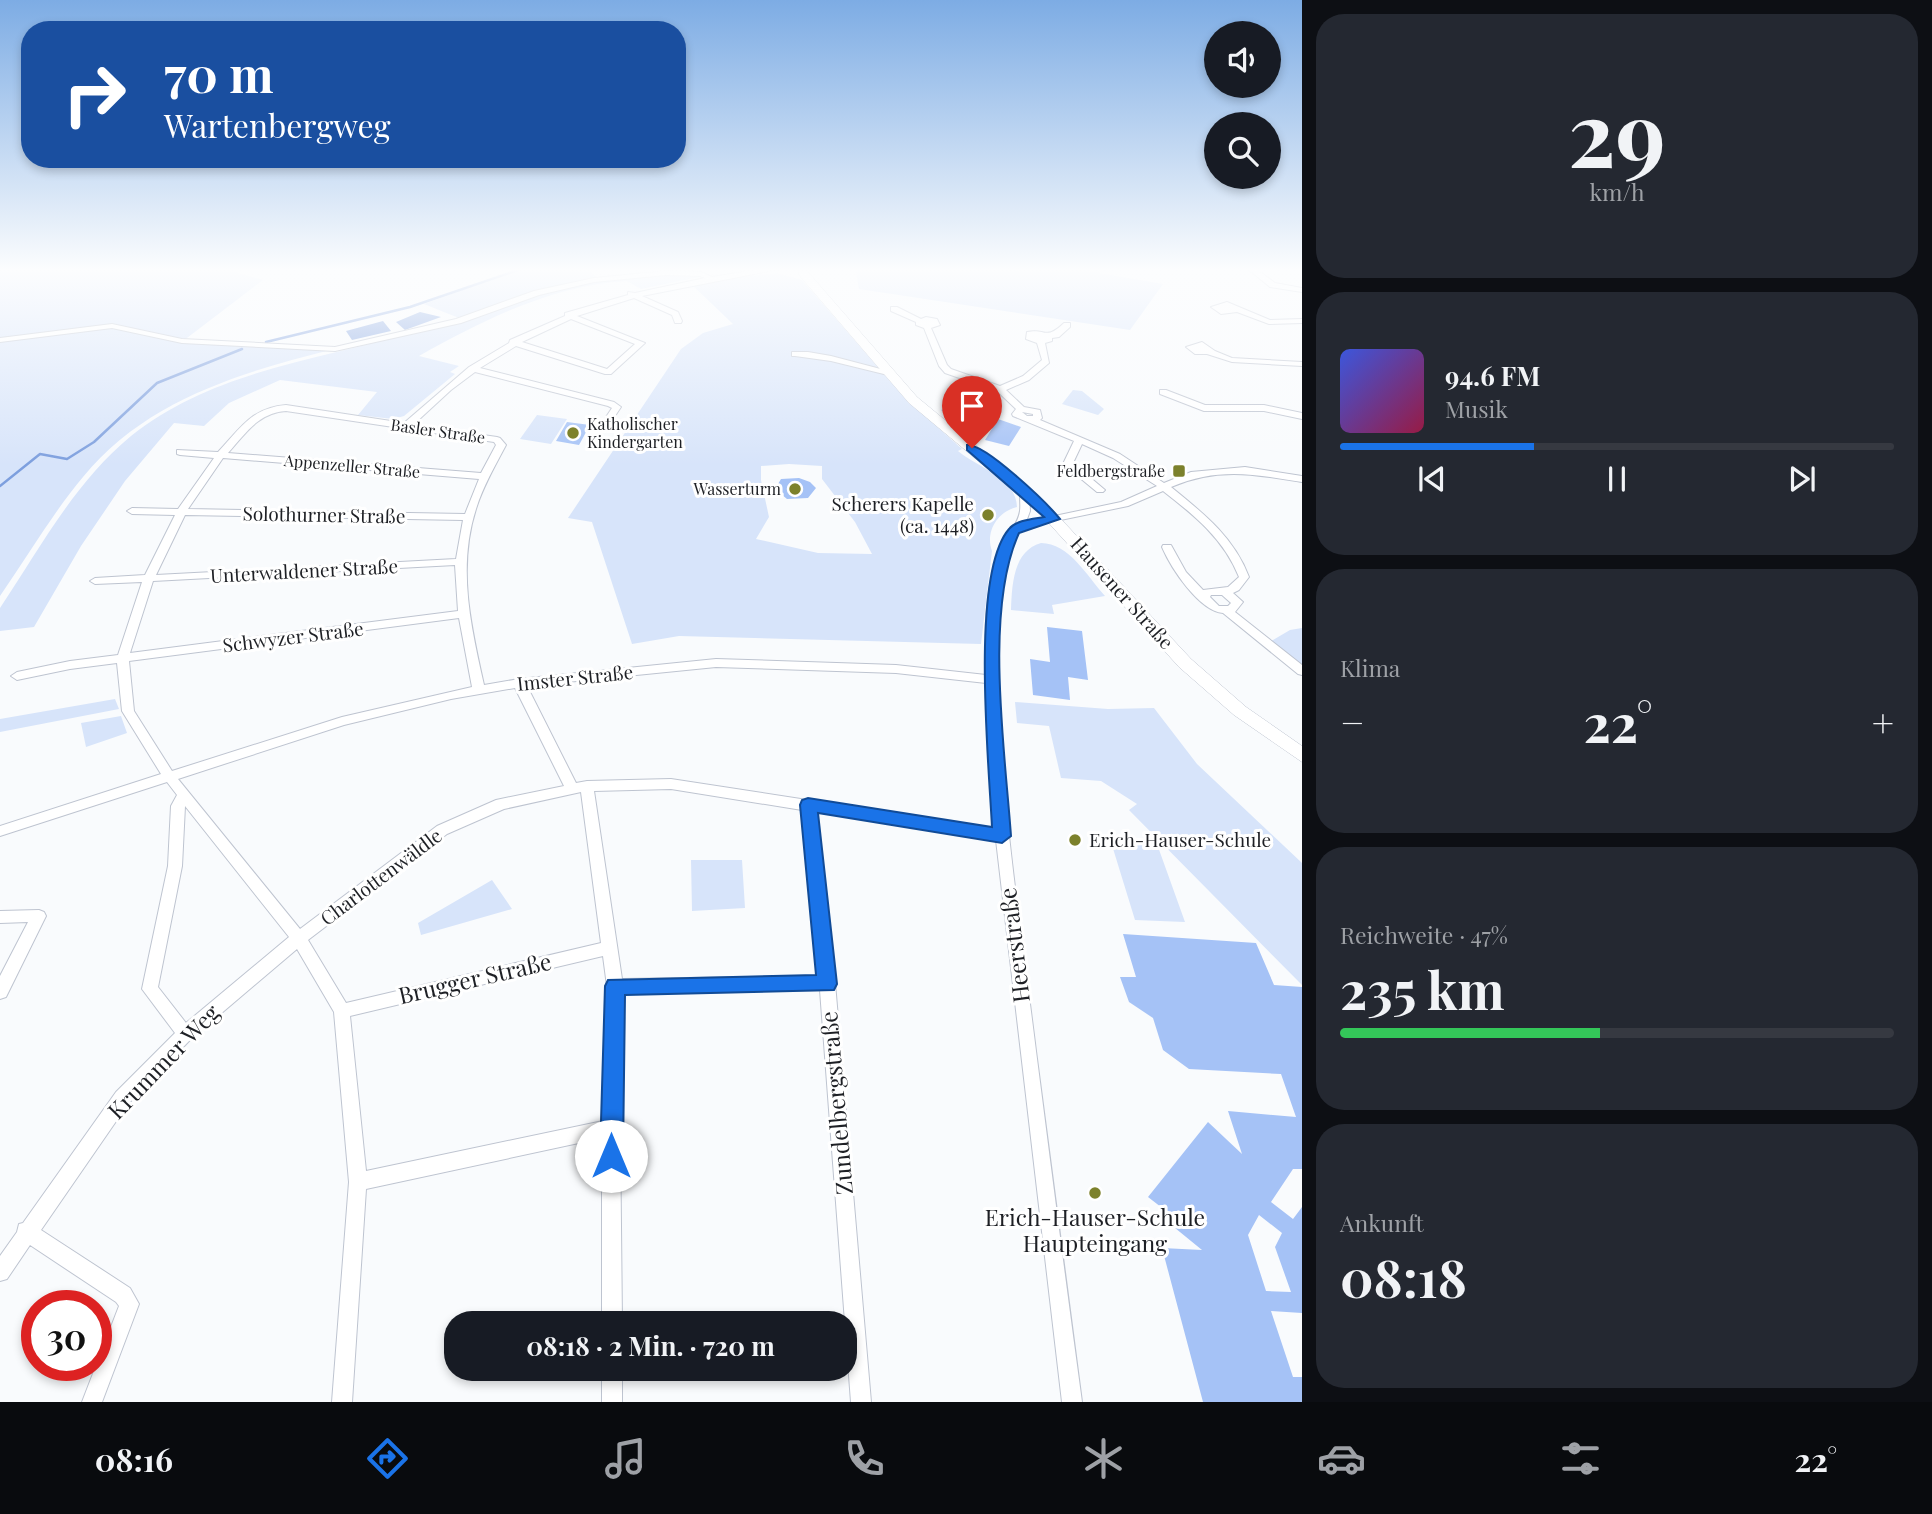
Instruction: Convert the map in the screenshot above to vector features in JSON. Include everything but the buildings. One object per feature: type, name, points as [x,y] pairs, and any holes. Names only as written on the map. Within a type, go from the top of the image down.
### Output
[{"type":"main road","name":"Hausener Straße","points":[[852,334],[937,421],[1024,491],[1053,519],[1185,663],[1240,711],[1300,752]]},
{"type":"street","points":[[0,340],[45,334]]},
{"type":"street","points":[[151,334],[182,341],[335,349],[399,334]]},
{"type":"street","points":[[406,426],[472,369],[528,334]]},
{"type":"street","points":[[513,342],[608,372],[641,343],[619,334]]},
{"type":"street","points":[[929,334],[948,371],[1000,389],[1021,409],[1037,412],[1039,416],[1033,420],[1079,441],[1105,449],[1160,486],[1226,541],[1244,577],[1238,587],[1226,593]]},
{"type":"street","points":[[1000,389],[1026,379],[1046,361],[1044,339],[1057,334]]},
{"type":"street","points":[[1210,352],[1222,359],[1247,363],[1302,364]]},
{"type":"street","points":[[795,354],[838,357],[887,372]]},
{"type":"street","points":[[472,369],[611,404],[617,407],[608,420]]},
{"type":"street","points":[[1163,392],[1204,408],[1264,408],[1302,416]]},
{"type":"street","name":"Basler Straße","points":[[168,775],[128,710],[123,658],[148,579],[181,512],[221,455],[258,415],[271,409],[286,408],[497,440],[500,445],[482,476],[468,517],[460,562],[462,614],[479,690]]},
{"type":"street","points":[[1079,441],[1068,464],[1100,490]]},
{"type":"street","points":[[180,452],[221,455]]},
{"type":"street","name":"Appenzeller Straße","points":[[221,455],[482,476]]},
{"type":"street","points":[[1019,526],[1124,504],[1160,486],[1191,475],[1228,471],[1272,473],[1302,480]]},
{"type":"street","name":"Heerstraße","points":[[1024,491],[1024,511],[1003,554],[998,580],[992,680],[1002,836],[1072,1402]]},
{"type":"street","points":[[132,511],[181,512]]},
{"type":"street","name":"Solothurner Straße","points":[[181,512],[468,517]]},
{"type":"street","points":[[1167,547],[1175,566],[1208,604],[1226,610],[1302,671]]},
{"type":"street","name":"Unterwaldener Straße","points":[[148,579],[460,562]]},
{"type":"street","points":[[95,582],[148,579]]},
{"type":"street","points":[[1203,596],[1211,591],[1226,593],[1234,599],[1237,606],[1226,610]]},
{"type":"street","name":"Schwyzer Straße","points":[[123,658],[462,614]]},
{"type":"street","points":[[17,676],[123,658]]},
{"type":"street","name":"Imster Straße","points":[[0,831],[342,721],[519,683],[741,663],[896,669],[992,680]]},
{"type":"street","points":[[519,683],[579,788],[615,986],[611,1128],[612,1311]]},
{"type":"street","points":[[168,775],[299,938],[342,1011],[358,1182],[342,1402]]},
{"type":"street","name":"Charlottenwäldle","points":[[299,938],[442,830],[501,804],[579,788],[671,784],[1002,836]]},
{"type":"street","points":[[184,794],[178,806],[175,866],[150,989],[185,1034]]},
{"type":"street","name":"Zundelbergstraße","points":[[808,805],[827,984],[860,1402]]},
{"type":"street","points":[[0,917],[39,916],[0,992]]},
{"type":"street","name":"Krummer Weg","points":[[0,1272],[26,1231],[122,1098],[185,1034],[299,938]]},
{"type":"street","name":"Brugger Straße","points":[[342,1011],[608,948]]},
{"type":"street","points":[[615,986],[827,984]]},
{"type":"street","points":[[358,1182],[611,1128]]},
{"type":"street","points":[[26,1231],[123,1295],[129,1304],[92,1402]]},
{"type":"street","points":[[612,1381],[612,1402]]},
{"type":"shaded area","points":[[0,334],[39,334],[0,339]]},
{"type":"shaded area","points":[[52,334],[145,334],[181,342],[330,350],[228,380],[164,409],[135,428],[83,477],[0,596],[0,341]]},
{"type":"shaded area","points":[[152,334],[192,334],[183,341]]},
{"type":"shaded area","points":[[405,334],[460,334],[419,356],[459,366],[450,372],[455,374],[404,416],[393,419],[358,415],[377,392],[280,380],[229,403],[204,426],[174,423],[125,481],[81,546],[34,627],[0,631],[0,608],[75,495],[111,454],[163,414],[232,381]]},
{"type":"shaded area","points":[[701,334],[850,334],[905,398],[962,449],[958,451],[1003,480],[1015,497],[1017,507],[998,518],[990,537],[992,551],[981,644],[679,636],[632,644],[592,522],[568,518],[681,349]],"holes":[[[761,466],[822,466],[822,479],[855,522],[872,554],[818,553],[756,539],[769,517],[761,480]]]},
{"type":"shaded area","points":[[1073,390],[1082,391],[1104,409],[1098,415],[1062,404]]},
{"type":"shaded area","points":[[537,415],[567,419],[551,444],[520,439]]},
{"type":"shaded area","points":[[1041,543],[1051,544],[1069,554],[1105,596],[1052,605],[1054,614],[1011,610],[1019,561],[1032,547]]},
{"type":"shaded area","points":[[1302,628],[1300,665],[1268,643],[1290,630]]},
{"type":"shaded area","points":[[115,699],[119,709],[0,732],[0,719]]},
{"type":"shaded area","points":[[1015,702],[1108,709],[1154,708],[1197,764],[1302,863],[1302,985],[1129,810],[1137,804],[1101,781],[1061,778],[1049,726],[1017,723]]},
{"type":"shaded area","points":[[121,716],[127,733],[86,747],[81,723]]},
{"type":"shaded area","points":[[1111,842],[1157,844],[1185,922],[1135,920]]},
{"type":"shaded area","points":[[691,860],[742,860],[745,908],[692,911]]},
{"type":"shaded area","points":[[492,880],[512,909],[421,935],[418,923]]},
{"type":"water","points":[[348,334],[376,334],[352,340]]},
{"type":"waterway","points":[[266,342],[297,334]]},
{"type":"waterway","points":[[0,486],[40,454],[67,459],[94,442],[157,383],[242,349]]},
{"type":"place","name":"Katholischer Kindergarten","points":[[573,433]]},
{"type":"place","name":"Feldbergstraße","points":[[1179,471]]},
{"type":"place","name":"Wasserturm","points":[[795,489]]},
{"type":"place","name":"Scherers Kapelle (ca. 1448)","points":[[988,515]]},
{"type":"place","name":"Erich-Hauser-Schule","points":[[1075,840]]},
{"type":"place","name":"Erich-Hauser-Schule Haupteingang","points":[[1095,1193]]},
{"type":"route","points":[[611,1156],[615,986],[827,984],[808,805],[1002,836],[992,680],[996,594],[1003,554],[1013,532],[1019,526],[1053,519],[1003,472],[972,448]]}]
